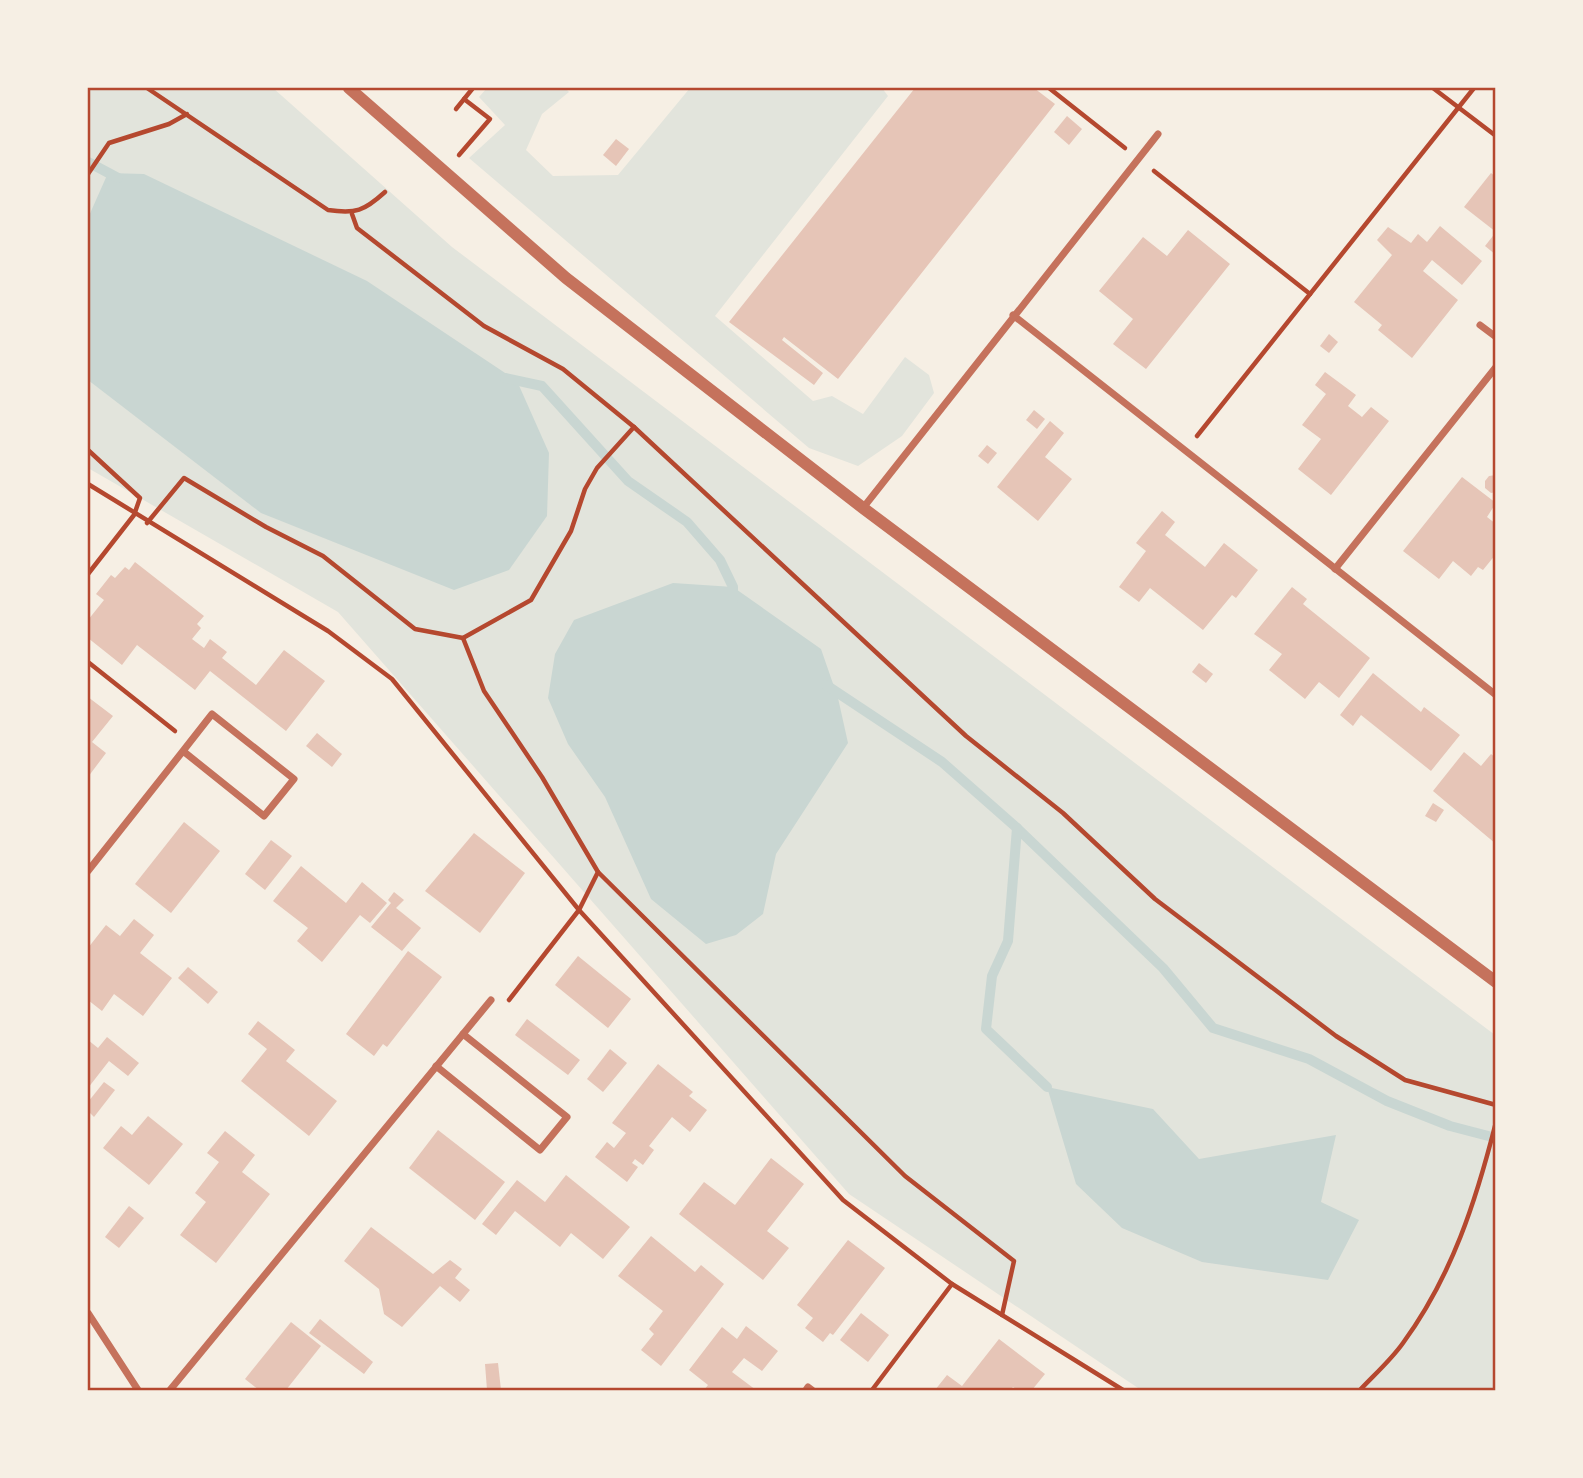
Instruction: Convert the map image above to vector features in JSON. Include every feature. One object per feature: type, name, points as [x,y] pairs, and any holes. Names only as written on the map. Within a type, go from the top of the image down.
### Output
[{"type":"street","points":[[349,88],[566,278],[863,508],[1496,982]]},
{"type":"street","points":[[863,508],[1158,134]]},
{"type":"street","points":[[1013,315],[1496,695]]},
{"type":"street","points":[[1480,325],[1496,337]]},
{"type":"street","points":[[1335,569],[1496,367]]},
{"type":"street","points":[[88,870],[212,714],[294,779],[264,816],[183,751]]},
{"type":"street","points":[[170,1391],[491,1000]]},
{"type":"street","points":[[436,1066],[540,1150],[552,1136],[566,1117],[463,1034]]},
{"type":"street","points":[[88,1312],[138,1391]]},
{"type":"street","points":[[806,1391],[808,1387],[812,1391]]},
{"type":"path","points":[[147,88],[328,210],[352,214],[371,205],[385,192]]},
{"type":"path","points":[[456,109],[473,88]]},
{"type":"path","points":[[1049,88],[1310,294]]},
{"type":"path","points":[[1433,88],[1496,136]]},
{"type":"path","points":[[1186,451],[1474,88]]},
{"type":"path","points":[[445,172],[490,119],[464,99]]},
{"type":"path","points":[[88,174],[109,143],[169,124],[188,114]]},
{"type":"path","points":[[352,214],[356,228],[484,326],[563,369],[634,427],[966,737],[1063,813],[1155,899],[1336,1036],[1405,1080],[1496,1105]]},
{"type":"path","points":[[147,523],[184,478],[266,527],[323,556],[415,629],[463,638],[531,600],[571,531],[584,489],[597,468],[634,427]]},
{"type":"path","points":[[88,450],[139,498],[134,515],[88,574]]},
{"type":"path","points":[[88,484],[147,523],[328,631],[392,679],[579,911],[843,1199],[952,1284],[1123,1391]]},
{"type":"path","points":[[463,638],[484,691],[542,777],[598,872],[905,1176],[1014,1261],[1002,1315]]},
{"type":"path","points":[[88,662],[189,742]]},
{"type":"path","points":[[491,1000],[509,1000],[579,911],[598,872]]},
{"type":"path","points":[[1360,1391],[1403,1343],[1439,1284],[1470,1218],[1496,1122]]},
{"type":"path","points":[[872,1391],[952,1284]]},
{"type":"shaded area","points":[[88,88],[273,88],[452,247],[1495,1035],[1495,1390],[1141,1390],[849,1194],[338,612],[88,468]]},
{"type":"shaded area","points":[[487,88],[565,88],[569,92],[542,114],[526,150],[553,176],[618,175],[690,88],[882,88],[888,96],[715,316],[813,401],[832,396],[863,414],[905,357],[929,375],[934,393],[902,436],[858,466],[809,448],[469,158],[505,125],[479,97]]},
{"type":"shaded area","points":[[108,173],[144,174],[367,281],[517,381],[549,453],[547,516],[509,570],[454,590],[261,513],[88,380],[88,218]]},
{"type":"shaded area","points":[[673,583],[733,587],[821,649],[838,698],[848,743],[776,854],[763,914],[736,935],[706,944],[651,899],[605,797],[568,744],[548,698],[555,654],[574,620]]},
{"type":"shaded area","points":[[1047,1087],[1153,1109],[1199,1159],[1336,1135],[1321,1202],[1359,1220],[1328,1280],[1202,1262],[1122,1228],[1076,1184]]},
{"type":"building","points":[[915,88],[1034,88],[1055,104],[838,379],[784,337],[782,340],[823,373],[814,385],[729,322]]},
{"type":"building","points":[[1067,116],[1082,129],[1069,145],[1054,132]]},
{"type":"building","points":[[616,139],[629,149],[616,166],[603,155]]},
{"type":"building","points":[[1491,173],[1496,177],[1496,232],[1464,207]]},
{"type":"building","points":[[1440,226],[1482,261],[1462,285],[1432,260],[1423,271],[1458,300],[1412,358],[1378,330],[1382,325],[1354,302],[1392,255],[1377,240],[1388,227],[1411,243],[1418,234],[1427,242]]},
{"type":"building","points":[[1188,230],[1230,264],[1146,369],[1113,344],[1133,319],[1099,291],[1143,237],[1167,256]]},
{"type":"building","points":[[1496,232],[1496,255],[1485,246]]},
{"type":"building","points":[[1329,334],[1338,342],[1329,353],[1320,346]]},
{"type":"building","points":[[1325,372],[1356,395],[1348,406],[1362,417],[1371,407],[1389,421],[1331,495],[1298,469],[1321,439],[1302,425],[1326,394],[1315,385]]},
{"type":"building","points":[[1034,410],[1045,419],[1037,429],[1026,420]]},
{"type":"building","points":[[1050,421],[1064,433],[1045,457],[1072,479],[1038,521],[997,487]]},
{"type":"building","points":[[987,445],[997,453],[988,464],[978,456]]},
{"type":"building","points":[[1496,475],[1496,492],[1491,493],[1485,488],[1485,481],[1489,476]]},
{"type":"building","points":[[1462,477],[1496,503],[1487,517],[1496,524],[1496,554],[1483,570],[1478,567],[1471,576],[1453,561],[1439,579],[1403,551]]},
{"type":"building","points":[[1162,511],[1175,522],[1165,535],[1205,567],[1224,543],[1258,570],[1236,598],[1232,595],[1203,630],[1150,588],[1139,602],[1119,587],[1146,551],[1136,543]]},
{"type":"building","points":[[135,562],[204,616],[197,624],[201,628],[192,639],[204,648],[210,639],[227,652],[222,658],[256,685],[284,650],[325,681],[286,731],[210,671],[195,690],[137,645],[122,665],[88,638],[88,620],[104,600],[96,594],[111,575],[115,578],[125,567],[129,570]]},
{"type":"building","points":[[1292,587],[1307,599],[1303,604],[1370,658],[1339,698],[1319,682],[1305,699],[1269,670],[1282,654],[1254,634]]},
{"type":"building","points":[[1199,663],[1213,674],[1206,683],[1192,672]]},
{"type":"building","points":[[1373,673],[1421,712],[1424,707],[1460,735],[1431,771],[1361,715],[1353,726],[1340,715]]},
{"type":"building","points":[[88,697],[113,716],[92,742],[106,753],[88,777]]},
{"type":"building","points":[[317,733],[342,754],[332,767],[306,746]]},
{"type":"building","points":[[1464,752],[1481,766],[1491,754],[1496,758],[1496,844],[1433,791]]},
{"type":"building","points":[[1433,803],[1444,810],[1436,822],[1425,816]]},
{"type":"building","points":[[184,822],[220,851],[171,913],[135,884]]},
{"type":"building","points":[[474,833],[525,873],[480,933],[425,891]]},
{"type":"building","points":[[271,840],[292,856],[265,890],[245,874]]},
{"type":"building","points":[[301,866],[346,903],[362,882],[387,903],[370,923],[360,915],[322,962],[297,941],[308,928],[273,901]]},
{"type":"building","points":[[394,892],[404,900],[396,908],[421,928],[402,951],[371,927],[391,903],[388,900]]},
{"type":"building","points":[[134,919],[154,935],[140,953],[172,978],[143,1016],[114,994],[102,1011],[88,1000],[88,948],[106,925],[120,936]]},
{"type":"building","points":[[408,951],[442,977],[387,1047],[383,1044],[374,1056],[346,1034]]},
{"type":"building","points":[[578,956],[631,999],[608,1028],[555,985]]},
{"type":"building","points":[[188,967],[218,992],[208,1004],[178,978]]},
{"type":"building","points":[[527,1019],[580,1060],[568,1075],[515,1035]]},
{"type":"building","points":[[258,1021],[295,1050],[286,1061],[337,1101],[309,1136],[241,1081],[267,1049],[248,1034]]},
{"type":"building","points":[[107,1037],[139,1063],[128,1076],[109,1061],[88,1088],[88,1040],[98,1048]]},
{"type":"building","points":[[610,1049],[627,1063],[603,1092],[587,1079]]},
{"type":"building","points":[[658,1064],[693,1092],[689,1096],[707,1110],[690,1132],[672,1117],[649,1146],[654,1150],[643,1165],[635,1159],[632,1163],[638,1167],[627,1182],[595,1157],[607,1142],[614,1148],[626,1133],[612,1123]]},
{"type":"building","points":[[104,1082],[115,1090],[94,1117],[88,1111],[88,1102]]},
{"type":"building","points":[[148,1116],[183,1144],[149,1185],[103,1148],[121,1126],[132,1135]]},
{"type":"building","points":[[438,1130],[505,1182],[475,1220],[409,1168]]},
{"type":"building","points":[[225,1131],[255,1155],[242,1172],[270,1194],[216,1263],[180,1235],[206,1202],[195,1193],[219,1162],[207,1153]]},
{"type":"building","points":[[771,1158],[804,1184],[767,1231],[789,1248],[763,1280],[679,1214],[704,1182],[735,1205]]},
{"type":"building","points":[[566,1175],[630,1227],[603,1259],[571,1233],[560,1247],[515,1211],[496,1235],[482,1224],[517,1180],[545,1202]]},
{"type":"building","points":[[129,1206],[144,1218],[119,1248],[105,1237]]},
{"type":"building","points":[[371,1227],[433,1274],[450,1260],[462,1269],[455,1278],[470,1290],[460,1302],[440,1286],[402,1327],[384,1314],[379,1289],[344,1261]]},
{"type":"building","points":[[651,1236],[695,1272],[701,1265],[724,1284],[661,1366],[641,1350],[654,1334],[649,1329],[663,1311],[618,1276]]},
{"type":"building","points":[[848,1240],[885,1268],[833,1335],[830,1333],[823,1342],[805,1328],[813,1318],[797,1305]]},
{"type":"building","points":[[861,1313],[889,1335],[868,1362],[840,1340]]},
{"type":"building","points":[[320,1319],[373,1362],[364,1374],[309,1333]]},
{"type":"building","points":[[291,1322],[321,1346],[286,1390],[259,1390],[245,1379]]},
{"type":"building","points":[[746,1326],[778,1351],[762,1371],[744,1358],[732,1372],[756,1390],[704,1390],[708,1385],[689,1370],[722,1327],[737,1339]]},
{"type":"building","points":[[999,1339],[1045,1374],[1032,1390],[1018,1390],[1013,1387],[1010,1390],[935,1390],[947,1375],[962,1386]]},
{"type":"building","points":[[498,1363],[501,1390],[487,1390],[485,1364]]},
{"type":"waterway","points":[[88,162],[118,178]]},
{"type":"waterway","points":[[505,378],[542,386],[628,481],[687,522],[720,560],[733,587],[733,600]]},
{"type":"waterway","points":[[826,685],[942,762],[1017,828],[1163,968],[1213,1028],[1309,1059],[1387,1101],[1450,1126],[1496,1138]]},
{"type":"waterway","points":[[1017,828],[1008,941],[992,976],[986,1029],[1047,1087]]}]
